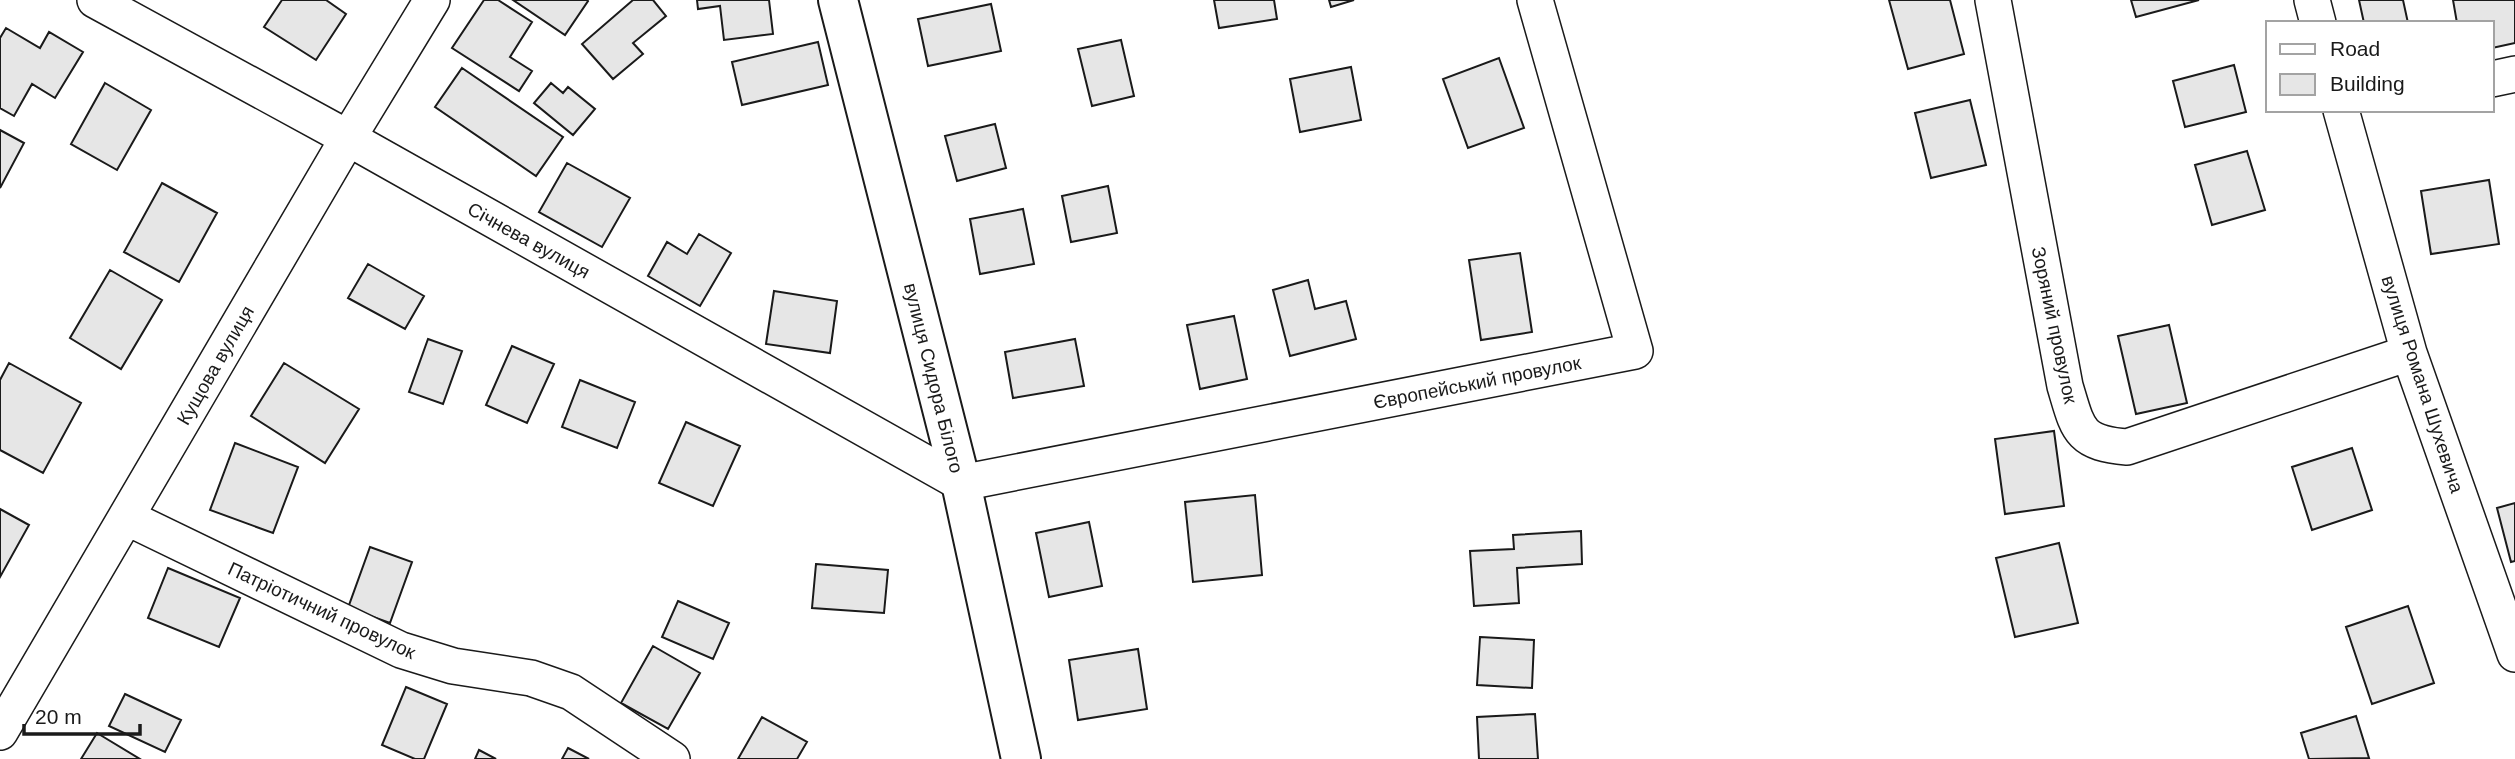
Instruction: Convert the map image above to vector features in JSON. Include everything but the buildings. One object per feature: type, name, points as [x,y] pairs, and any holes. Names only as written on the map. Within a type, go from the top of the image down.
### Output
[{"type":"street","name":"Січнева вулиця","points":[[95,0],[348,138],[961,483]]},
{"type":"street","name":"Кущова вулиця","points":[[0,732],[348,138],[432,0]]},
{"type":"street","name":"вулиця Сидора Білого","points":[[838,0],[961,483],[1021,759]]},
{"type":"street","name":"Європейський провулок","points":[[961,483],[1635,351],[1535,0]]},
{"type":"street","name":"Зоряний провулок","points":[[1993,0],[2065,386],[2075,419],[2086,437],[2105,445],[2127,447],[2409,353]]},
{"type":"street","points":[[2312,0],[2317,21]]},
{"type":"street","points":[[2494,79],[2515,74]]},
{"type":"street","name":"вулиця Романа Шухевича","points":[[2342,112],[2409,353],[2515,654]]},
{"type":"street","name":"Патріотичний провулок","points":[[126,517],[401,650],[453,666],[531,678],[571,692],[672,759]]}]
